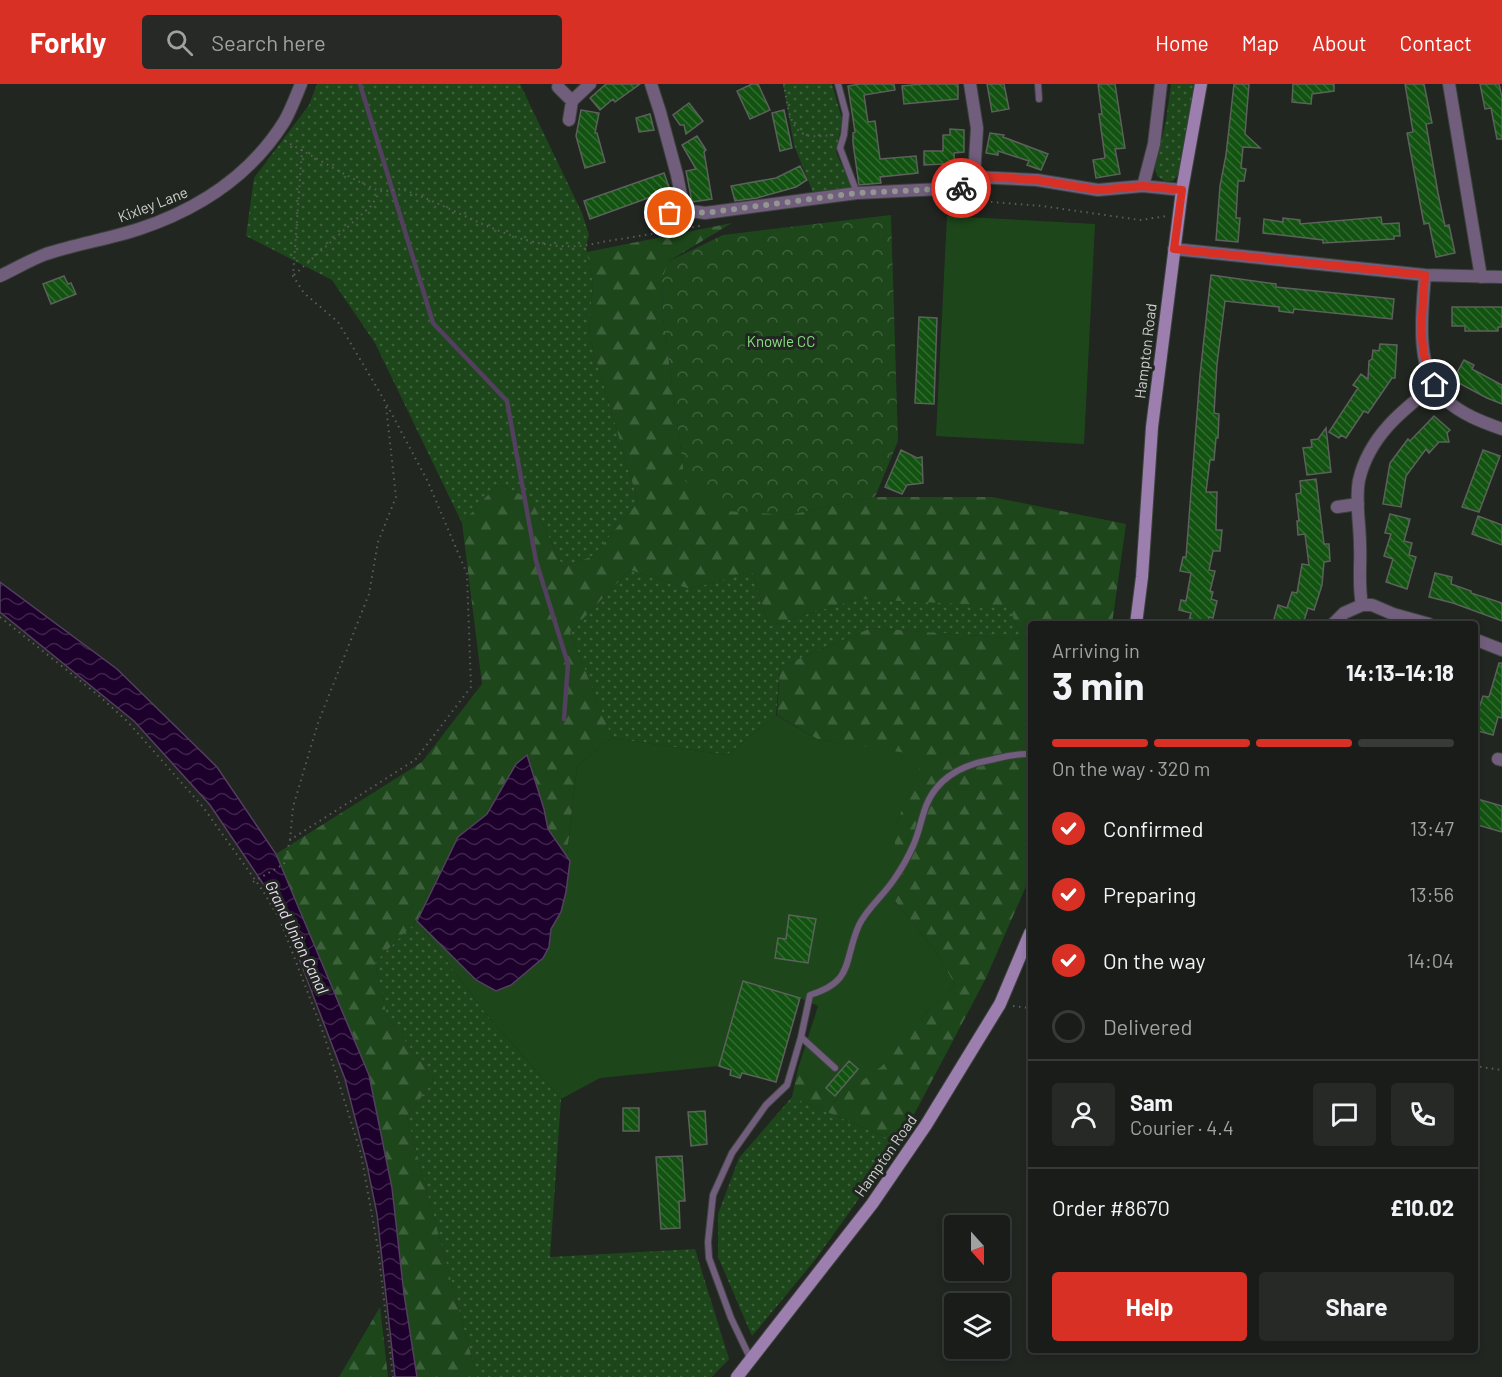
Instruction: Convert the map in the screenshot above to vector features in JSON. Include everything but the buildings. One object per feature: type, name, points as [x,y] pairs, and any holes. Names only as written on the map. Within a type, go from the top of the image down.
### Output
[{"type":"street","name":"Kixley Lane","points":[[0,276],[45,254],[139,229],[188,210],[224,189],[259,157],[285,119],[301,84]]},
{"type":"street","points":[[569,120],[572,101],[590,84]]},
{"type":"street","points":[[651,84],[684,210]]},
{"type":"street","points":[[656,215],[684,210],[705,213],[857,193],[962,188],[974,177],[977,128],[970,84]]},
{"type":"street","points":[[1143,186],[1154,144],[1161,84]]},
{"type":"street","name":"Hampton Road","points":[[1136,621],[1142,577],[1152,427],[1182,190],[1201,84]]},
{"type":"street","points":[[1449,84],[1481,277]]},
{"type":"street","points":[[558,87],[572,101]]},
{"type":"street","points":[[974,177],[1037,180],[1098,190],[1143,186],[1182,190]]},
{"type":"street","points":[[1174,249],[1425,275],[1502,277]]},
{"type":"street","points":[[1425,275],[1421,330],[1424,355],[1435,385],[1443,398],[1458,410],[1502,429]]},
{"type":"street","points":[[1362,605],[1359,585],[1359,481],[1369,453],[1382,432],[1402,410],[1435,385]]},
{"type":"street","points":[[1337,507],[1358,504]]},
{"type":"street","points":[[1335,621],[1344,613],[1362,605],[1372,605],[1418,621]]},
{"type":"street","points":[[1478,641],[1502,650]]},
{"type":"street","name":"Hampton Road","points":[[737,1377],[872,1204],[954,1082],[1000,1004],[1028,938]]},
{"type":"lane","points":[[838,84],[846,114],[840,148],[857,193]]},
{"type":"lane","points":[[1038,84],[1040,99]]},
{"type":"lane","points":[[751,1361],[731,1318],[709,1258],[708,1242],[713,1195],[732,1153],[766,1105],[788,1085],[810,995],[824,991],[837,983],[849,963],[850,951],[860,924],[895,879],[913,845],[927,803],[940,783],[952,773],[972,763],[1028,754]]},
{"type":"lane","points":[[801,1037],[835,1068]]},
{"type":"path","points":[[784,84],[789,114],[796,127],[806,135],[844,135]]},
{"type":"path","points":[[274,136],[380,192],[400,188]]},
{"type":"path","points":[[290,840],[415,760],[471,687],[467,574],[428,482],[386,403],[338,322],[304,293],[293,276],[302,150]]},
{"type":"path","points":[[293,276],[371,206],[380,192]]},
{"type":"path","points":[[252,882],[284,864],[290,840],[293,807],[318,723],[369,594],[378,542],[396,496],[386,403]]},
{"type":"path","points":[[0,617],[98,695],[134,729],[203,807],[280,920],[324,1035],[361,1154],[378,1249],[393,1377]]},
{"type":"path","points":[[1000,1004],[1028,1008]]},
{"type":"path","points":[[1478,1067],[1502,1070]]},
{"type":"green space","points":[[317,84],[520,84],[582,213],[589,235],[586,246],[593,283],[589,335],[638,502],[593,556],[563,567],[531,499],[498,484],[462,523],[375,343],[332,280],[246,236],[254,178],[309,105]]},
{"type":"green space","points":[[783,84],[832,84],[842,119],[836,153],[854,190],[814,195],[794,145]]},
{"type":"green space","points":[[1171,84],[1196,84],[1180,173],[1173,181],[1164,181],[1157,176],[1155,167],[1166,121]]},
{"type":"green space","name":"Knowle CC","points":[[891,215],[898,441],[875,497],[788,515],[726,511],[685,481],[663,317],[662,280],[669,261],[723,235]]},
{"type":"green space","points":[[947,216],[1095,224],[1084,444],[936,436]]},
{"type":"green space","points":[[732,223],[669,261],[662,280],[663,317],[685,481],[788,515],[875,497],[992,497],[1126,524],[1112,621],[1028,621],[1028,882],[986,978],[899,1143],[792,1097],[798,1069],[834,1102],[955,985],[935,950],[895,901],[895,826],[924,757],[817,739],[777,715],[780,667],[871,628],[1021,639],[1009,606],[857,599],[769,626],[752,571],[690,589],[630,570],[570,632],[612,738],[577,766],[567,856],[548,829],[544,809],[516,764],[487,814],[458,837],[417,921],[375,962],[387,1017],[434,1079],[407,1117],[477,1377],[417,1377],[404,1294],[392,1188],[369,1075],[276,854],[422,762],[482,684],[462,523],[498,484],[531,499],[563,567],[593,556],[638,502],[589,335],[593,283],[587,252]]},
{"type":"green space","points":[[630,570],[690,589],[752,571],[769,626],[857,599],[1009,605],[1021,639],[871,628],[780,667],[776,715],[727,755],[612,738],[570,632]]},
{"type":"green space","points":[[776,715],[817,739],[925,756],[895,826],[895,901],[935,950],[955,985],[921,1018],[882,1066],[833,1102],[798,1069],[818,1006],[800,998],[743,981],[719,1066],[600,1078],[561,1099],[486,1014],[417,921],[458,837],[487,814],[516,764],[527,755],[548,829],[567,855],[577,766],[612,738],[727,755]]},
{"type":"green space","points":[[417,921],[486,1014],[561,1099],[550,1257],[695,1249],[729,1359],[712,1377],[477,1377],[407,1117],[434,1079],[387,1017],[375,962]]},
{"type":"green space","points":[[792,1097],[899,1143],[815,1260],[752,1336],[718,1257],[718,1214],[739,1158]]},
{"type":"green space","points":[[380,1307],[388,1377],[339,1377]]},
{"type":"water","name":"Grand Union Canal","points":[[0,582],[117,669],[217,767],[276,854],[369,1075],[392,1188],[404,1294],[417,1377],[395,1377],[377,1214],[367,1165],[345,1079],[284,919],[268,891],[210,805],[134,721],[0,612]]},
{"type":"water","points":[[527,755],[548,829],[570,861],[566,892],[561,912],[551,929],[549,947],[543,958],[511,985],[496,991],[476,980],[417,921],[458,837],[487,814],[516,764]]},
{"type":"waterway","points":[[360,84],[433,323],[507,401],[536,561],[568,664],[564,719]]},
{"type":"way so far","points":[[670,213],[684,210],[705,213],[857,193],[961,188]]},
{"type":"route","points":[[961,188],[974,177],[982,176],[1037,180],[1098,190],[1143,186],[1182,190],[1174,249],[1425,275],[1421,330],[1424,355],[1435,385]]}]
